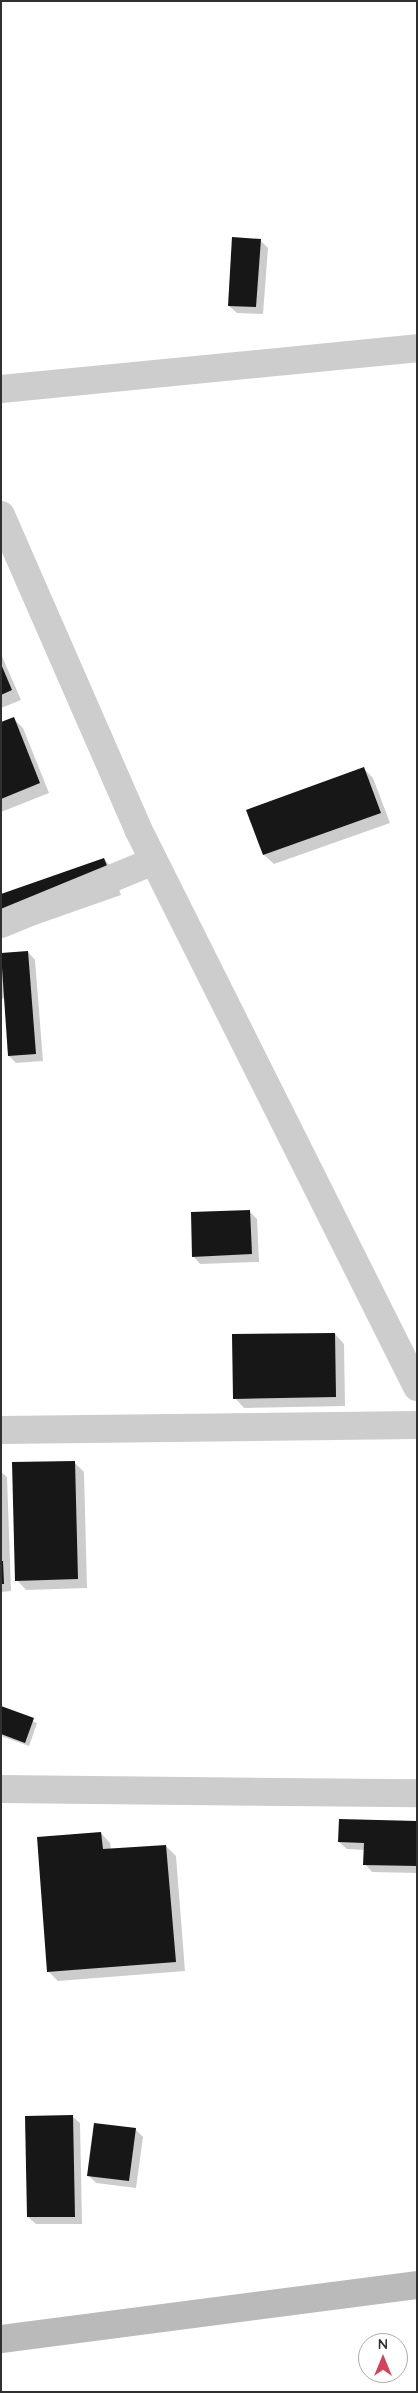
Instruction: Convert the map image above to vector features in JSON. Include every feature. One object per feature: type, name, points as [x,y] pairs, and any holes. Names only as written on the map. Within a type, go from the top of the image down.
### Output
[{"type":"street","points":[[1,389],[417,348]]},
{"type":"street","points":[[1,515],[154,861],[417,1387]]},
{"type":"street","points":[[1,924],[154,861]]},
{"type":"street","points":[[1,1430],[417,1425]]},
{"type":"street","points":[[1,1790],[417,1793]]},
{"type":"street","points":[[1,2339],[417,2285]]},
{"type":"building","points":[[232,237],[261,239],[256,307],[228,306]]},
{"type":"building","points":[[1,664],[12,690],[1,695]]},
{"type":"building","points":[[14,717],[40,783],[1,799],[1,722]]},
{"type":"building","points":[[364,767],[381,813],[263,855],[246,810]]},
{"type":"building","points":[[104,858],[115,887],[1,927],[1,894]]},
{"type":"building","points":[[28,951],[36,1054],[8,1056],[1,953]]},
{"type":"building","points":[[250,1210],[252,1254],[192,1257],[191,1212]]},
{"type":"building","points":[[335,1333],[336,1397],[233,1399],[232,1334]]},
{"type":"building","points":[[75,1461],[78,1579],[15,1581],[12,1462]]},
{"type":"building","points":[[1,1561],[3,1561],[4,1584],[1,1584]]},
{"type":"building","points":[[1,1706],[34,1718],[25,1743],[1,1734]]},
{"type":"building","points":[[339,1819],[417,1821],[417,1866],[363,1865],[364,1843],[338,1842]]},
{"type":"building","points":[[101,1832],[103,1849],[166,1845],[176,1962],[47,1972],[37,1837]]},
{"type":"building","points":[[73,2115],[75,2217],[27,2217],[25,2116]]},
{"type":"building","points":[[94,2123],[136,2128],[129,2181],[87,2176]]}]
